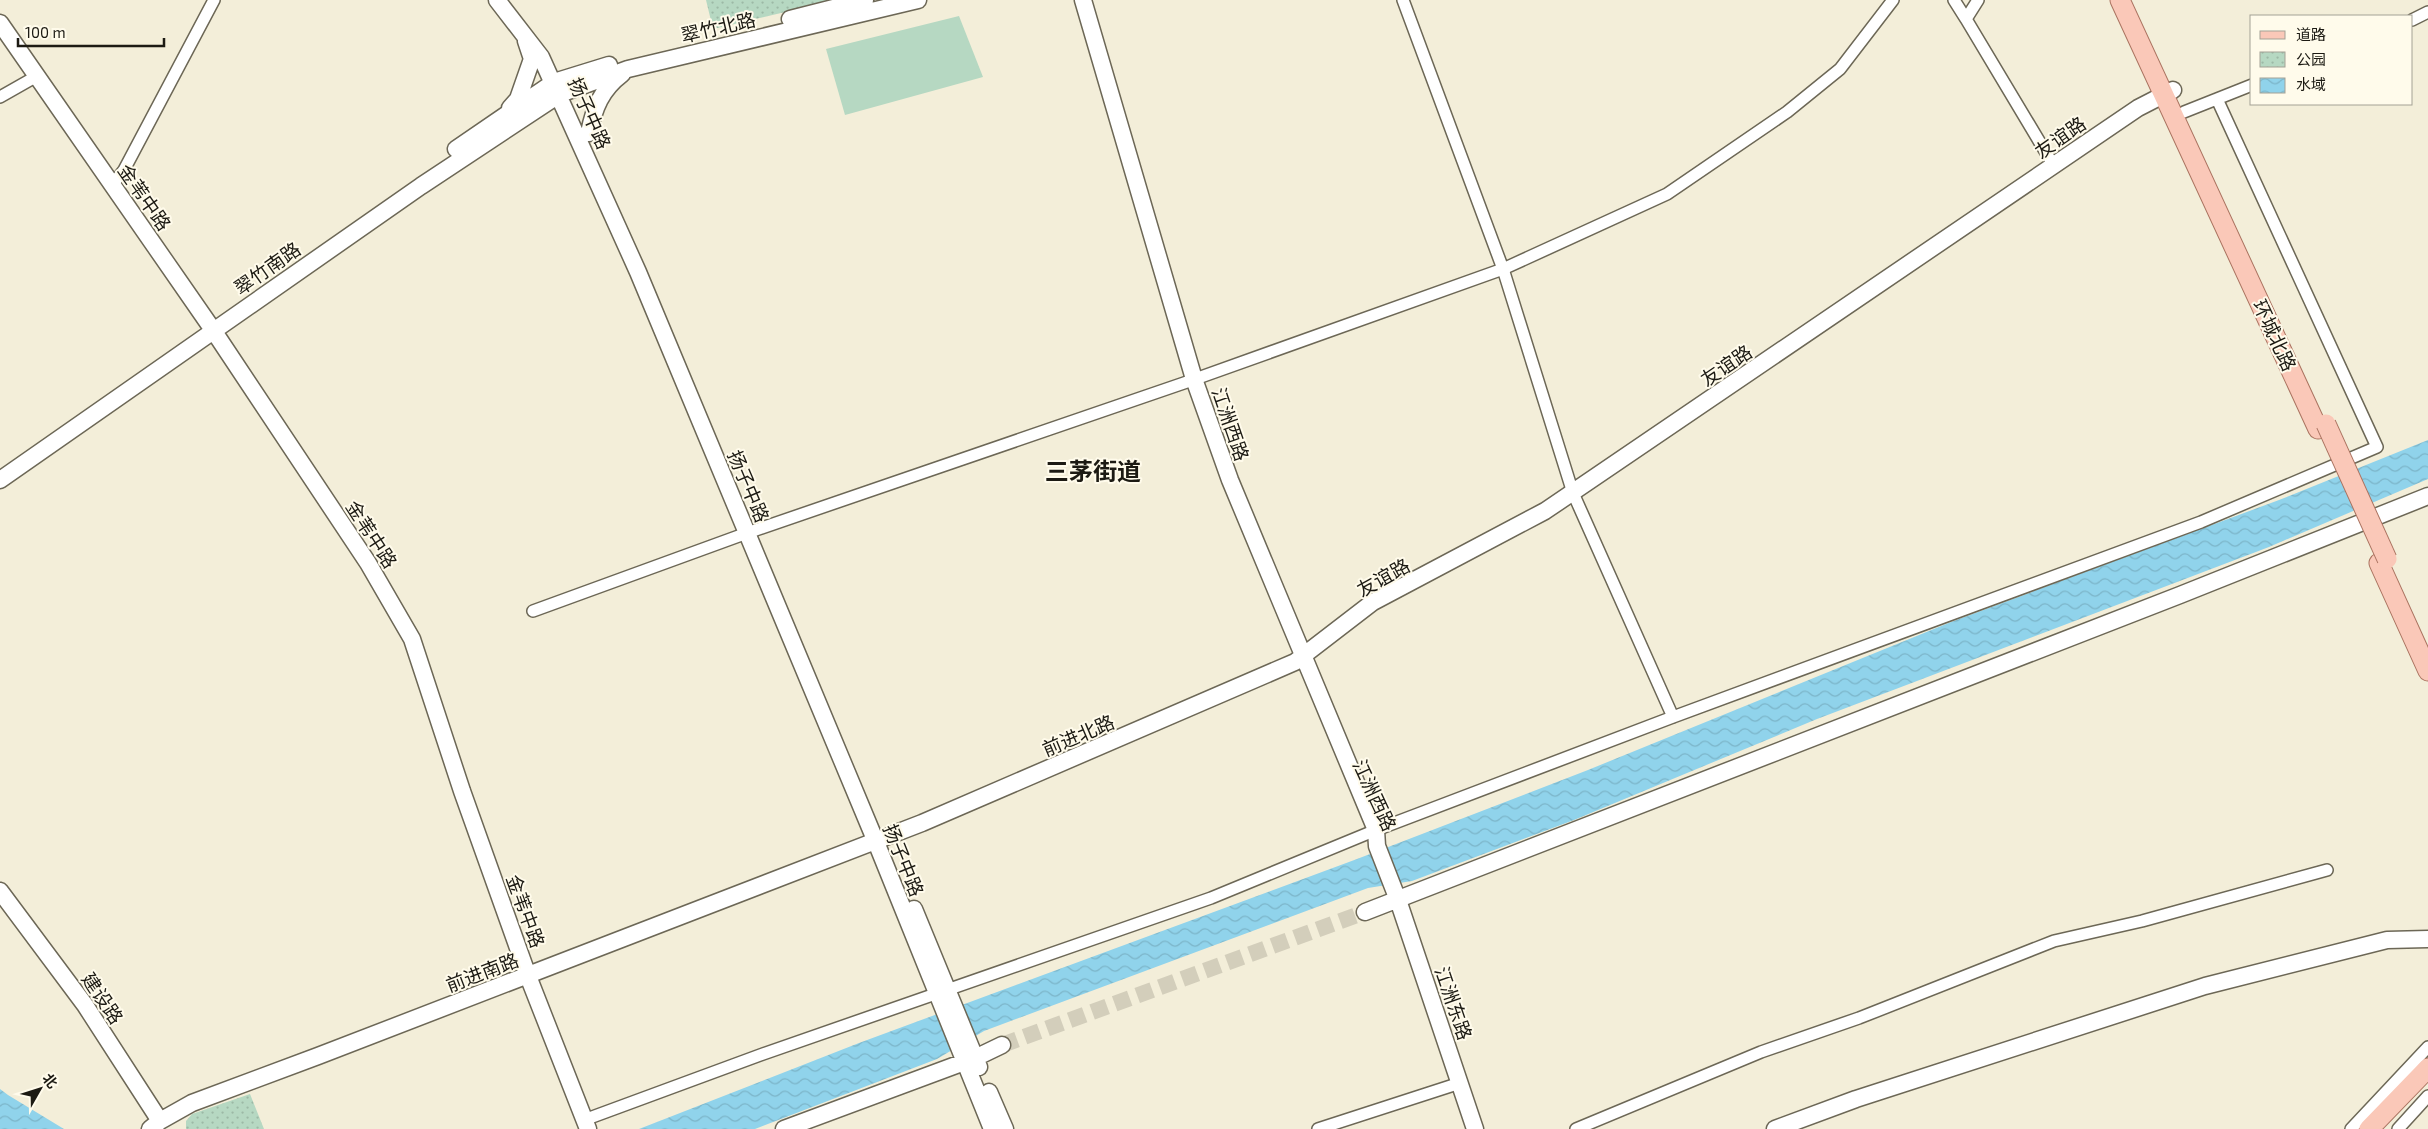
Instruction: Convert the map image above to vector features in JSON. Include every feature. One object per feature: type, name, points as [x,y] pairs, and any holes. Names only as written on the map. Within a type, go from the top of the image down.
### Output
[{"type":"main road","name":"环城北路","points":[[2120,0],[2169,92],[2184,112],[2322,427]]},
{"type":"main road","name":"环城北路","points":[[2131,0],[2169,92],[2383,561],[2428,671]]},
{"type":"main road","name":"环城北路","points":[[2383,561],[2428,649]]},
{"type":"main road","points":[[2369,1129],[2428,1068]]},
{"type":"main road","points":[[2383,1129],[2428,1081]]},
{"type":"street","points":[[112,185],[124,170],[214,0]]},
{"type":"street","name":"扬子中路","points":[[497,0],[542,57],[562,86],[589,133],[967,1054]]},
{"type":"street","name":"扬子中路","points":[[510,0],[552,54],[562,86],[638,272],[752,532]]},
{"type":"street","name":"翠竹北路","points":[[562,86],[626,60],[865,0]]},
{"type":"street","name":"翠竹北路","points":[[562,86],[628,68],[918,0]]},
{"type":"street","name":"江洲西路","points":[[1072,0],[1220,484],[1299,660],[1396,895]]},
{"type":"street","name":"江洲西路","points":[[1084,0],[1189,381]]},
{"type":"street","points":[[1403,0],[1503,269],[1573,493],[1673,717]]},
{"type":"street","points":[[533,611],[752,532],[1189,381],[1503,269],[1667,194],[1787,112],[1840,69],[1893,0]]},
{"type":"street","points":[[1954,0],[2054,166]]},
{"type":"street","points":[[1966,19],[1978,0]]},
{"type":"street","points":[[2413,20],[2428,12]]},
{"type":"street","name":"金苇中路","points":[[0,23],[210,326],[368,563],[412,639],[462,791],[528,976],[586,1124]]},
{"type":"street","points":[[504,116],[518,99],[527,79],[532,59],[524,34]]},
{"type":"street","points":[[589,133],[593,112],[602,92],[628,68]]},
{"type":"street","points":[[0,97],[37,76]]},
{"type":"street","name":"翠竹南路","points":[[0,480],[210,326],[504,116],[562,86]]},
{"type":"street","name":"翠竹南路","points":[[0,468],[484,143],[562,86]]},
{"type":"street","points":[[2184,112],[2250,86]]},
{"type":"street","name":"友谊路","points":[[1299,660],[1373,602],[1537,516],[1573,493],[2138,108],[2169,92]]},
{"type":"street","points":[[586,1124],[763,1054],[943,995],[1211,898],[1673,717],[2201,522],[2377,447],[2218,99]]},
{"type":"street","points":[[1365,912],[1396,895],[2171,599],[2428,496]]},
{"type":"street","name":"前进北路","points":[[880,840],[1299,660]]},
{"type":"street","name":"前进南路","points":[[155,1125],[192,1103],[880,840]]},
{"type":"street","points":[[1576,1129],[1761,1052],[1859,1018],[2054,941],[2142,921],[2327,870]]},
{"type":"street","name":"建设路","points":[[0,892],[85,1005],[155,1125]]},
{"type":"street","name":"江洲东路","points":[[1396,895],[1475,1129]]},
{"type":"street","points":[[1775,1129],[1856,1099],[2205,986],[2388,940],[2428,939]]},
{"type":"street","points":[[784,1129],[967,1054],[1002,1044]]},
{"type":"street","points":[[2351,1129],[2428,1047]]},
{"type":"street","points":[[967,1054],[992,1129]]},
{"type":"street","points":[[967,1054],[1005,1129]]},
{"type":"street","points":[[1318,1129],[1460,1083]]},
{"type":"street","points":[[2398,1129],[2428,1096]]},
{"type":"green space","points":[[706,0],[836,0],[713,29]]},
{"type":"green space","points":[[959,16],[983,77],[845,115],[826,49]]},
{"type":"green space","points":[[250,1094],[264,1129],[186,1129],[186,1121],[192,1114]]},
{"type":"water","points":[[2428,440],[2428,479],[2269,547],[1817,719],[1574,820],[1412,881],[1368,888],[984,1031],[937,1059],[755,1129],[639,1129],[859,1043],[1357,859],[1588,770],[1951,622],[2279,500]]},
{"type":"water","points":[[0,1089],[8,1095],[64,1129],[0,1129]]},
{"type":"tunnel","points":[[1002,1045],[1365,912]]},
{"type":"district","name":"三茅街道","points":[[1093,470]]}]
